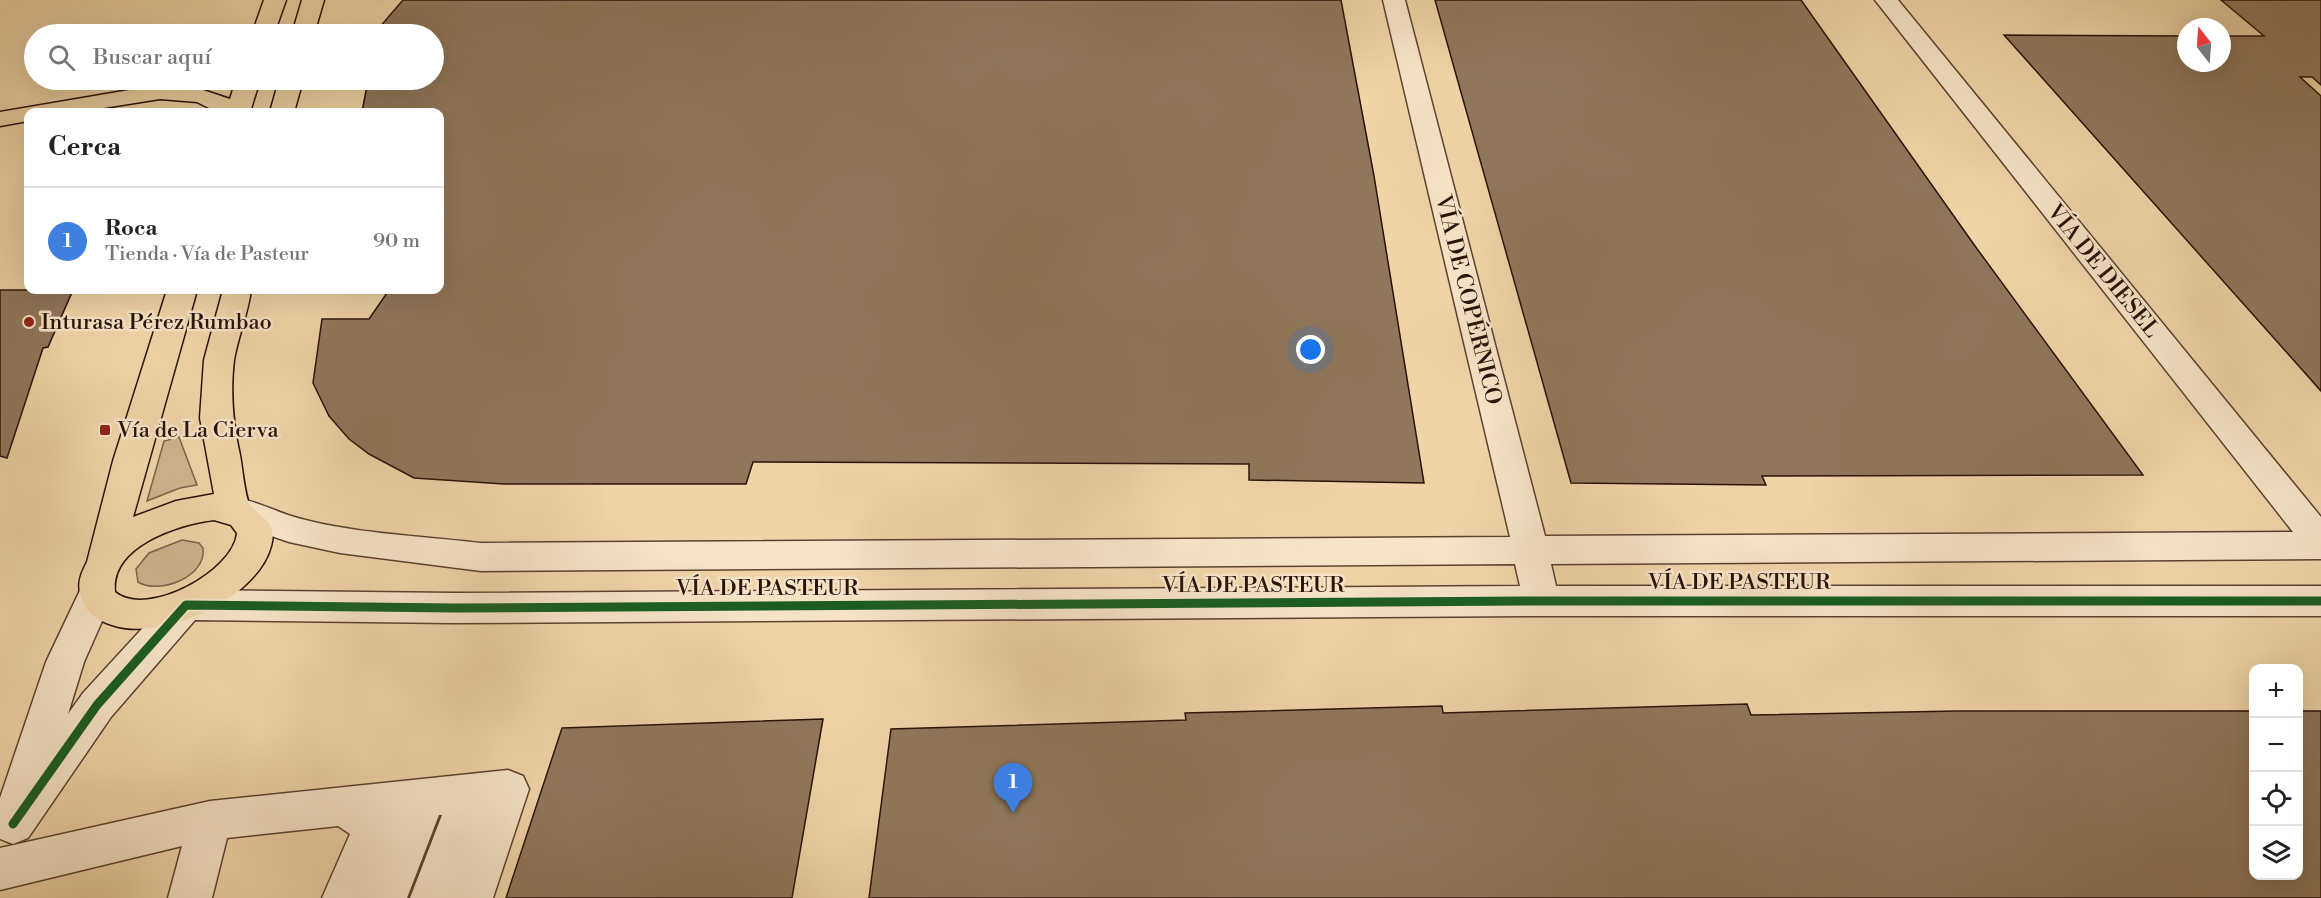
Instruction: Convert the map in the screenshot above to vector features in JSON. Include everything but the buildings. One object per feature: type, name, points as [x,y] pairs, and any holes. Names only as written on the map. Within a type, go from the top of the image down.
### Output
[{"type":"main road","points":[[267,24],[275,0]]},
{"type":"main road","points":[[306,24],[313,0]]},
{"type":"main road","points":[[60,108],[164,90]]},
{"type":"main road","points":[[239,108],[245,90]]},
{"type":"main road","points":[[283,108],[288,90]]},
{"type":"main road","points":[[158,92],[191,93],[221,103],[227,108]]},
{"type":"main road","points":[[0,118],[24,115]]},
{"type":"main road","points":[[100,578],[120,544],[141,529],[166,516],[191,509],[215,507],[234,510],[247,518],[254,530],[253,545],[245,561],[230,578],[210,593],[186,605],[161,613],[138,615],[118,613],[103,606],[100,578],[130,461],[181,294]]},
{"type":"main road","points":[[234,510],[216,418],[219,360],[236,294]]},
{"type":"street","name":"VÍA DE COPÉRNICO","points":[[1394,0],[1541,601]]},
{"type":"street","name":"VÍA DE DIESEL","points":[[1886,0],[2321,543]]},
{"type":"street","name":"VÍA DE PASTEUR","points":[[234,510],[289,529],[320,535],[481,556],[2321,543]]},
{"type":"street","points":[[100,578],[33,753],[0,867],[210,820],[508,789],[471,898]]},
{"type":"street","name":"VÍA DE PASTEUR","points":[[186,605],[466,608],[1541,601],[2321,601]]},
{"type":"street","points":[[13,824],[97,705],[186,605]]},
{"type":"street","points":[[432,898],[471,793]]},
{"type":"street","points":[[343,806],[374,826],[344,898]]},
{"type":"street","points":[[343,806],[419,812],[385,898]]},
{"type":"street","points":[[190,898],[210,820]]},
{"type":"shaded area","points":[[179,437],[197,485],[180,488],[147,501],[164,441]]},
{"type":"shaded area","points":[[182,540],[199,543],[203,548],[202,558],[190,575],[169,585],[147,585],[138,582],[136,569],[149,553]]},
{"type":"cycle path","points":[[13,824],[97,705],[186,605],[454,608],[1541,601],[2321,601]]},
{"type":"place","name":"Inturasa Pérez Rumbao","points":[[29,322]]},
{"type":"place","name":"Vía de La Cierva","points":[[105,430]]},
{"type":"place","name":"Roca","points":[[1013,813]]}]
